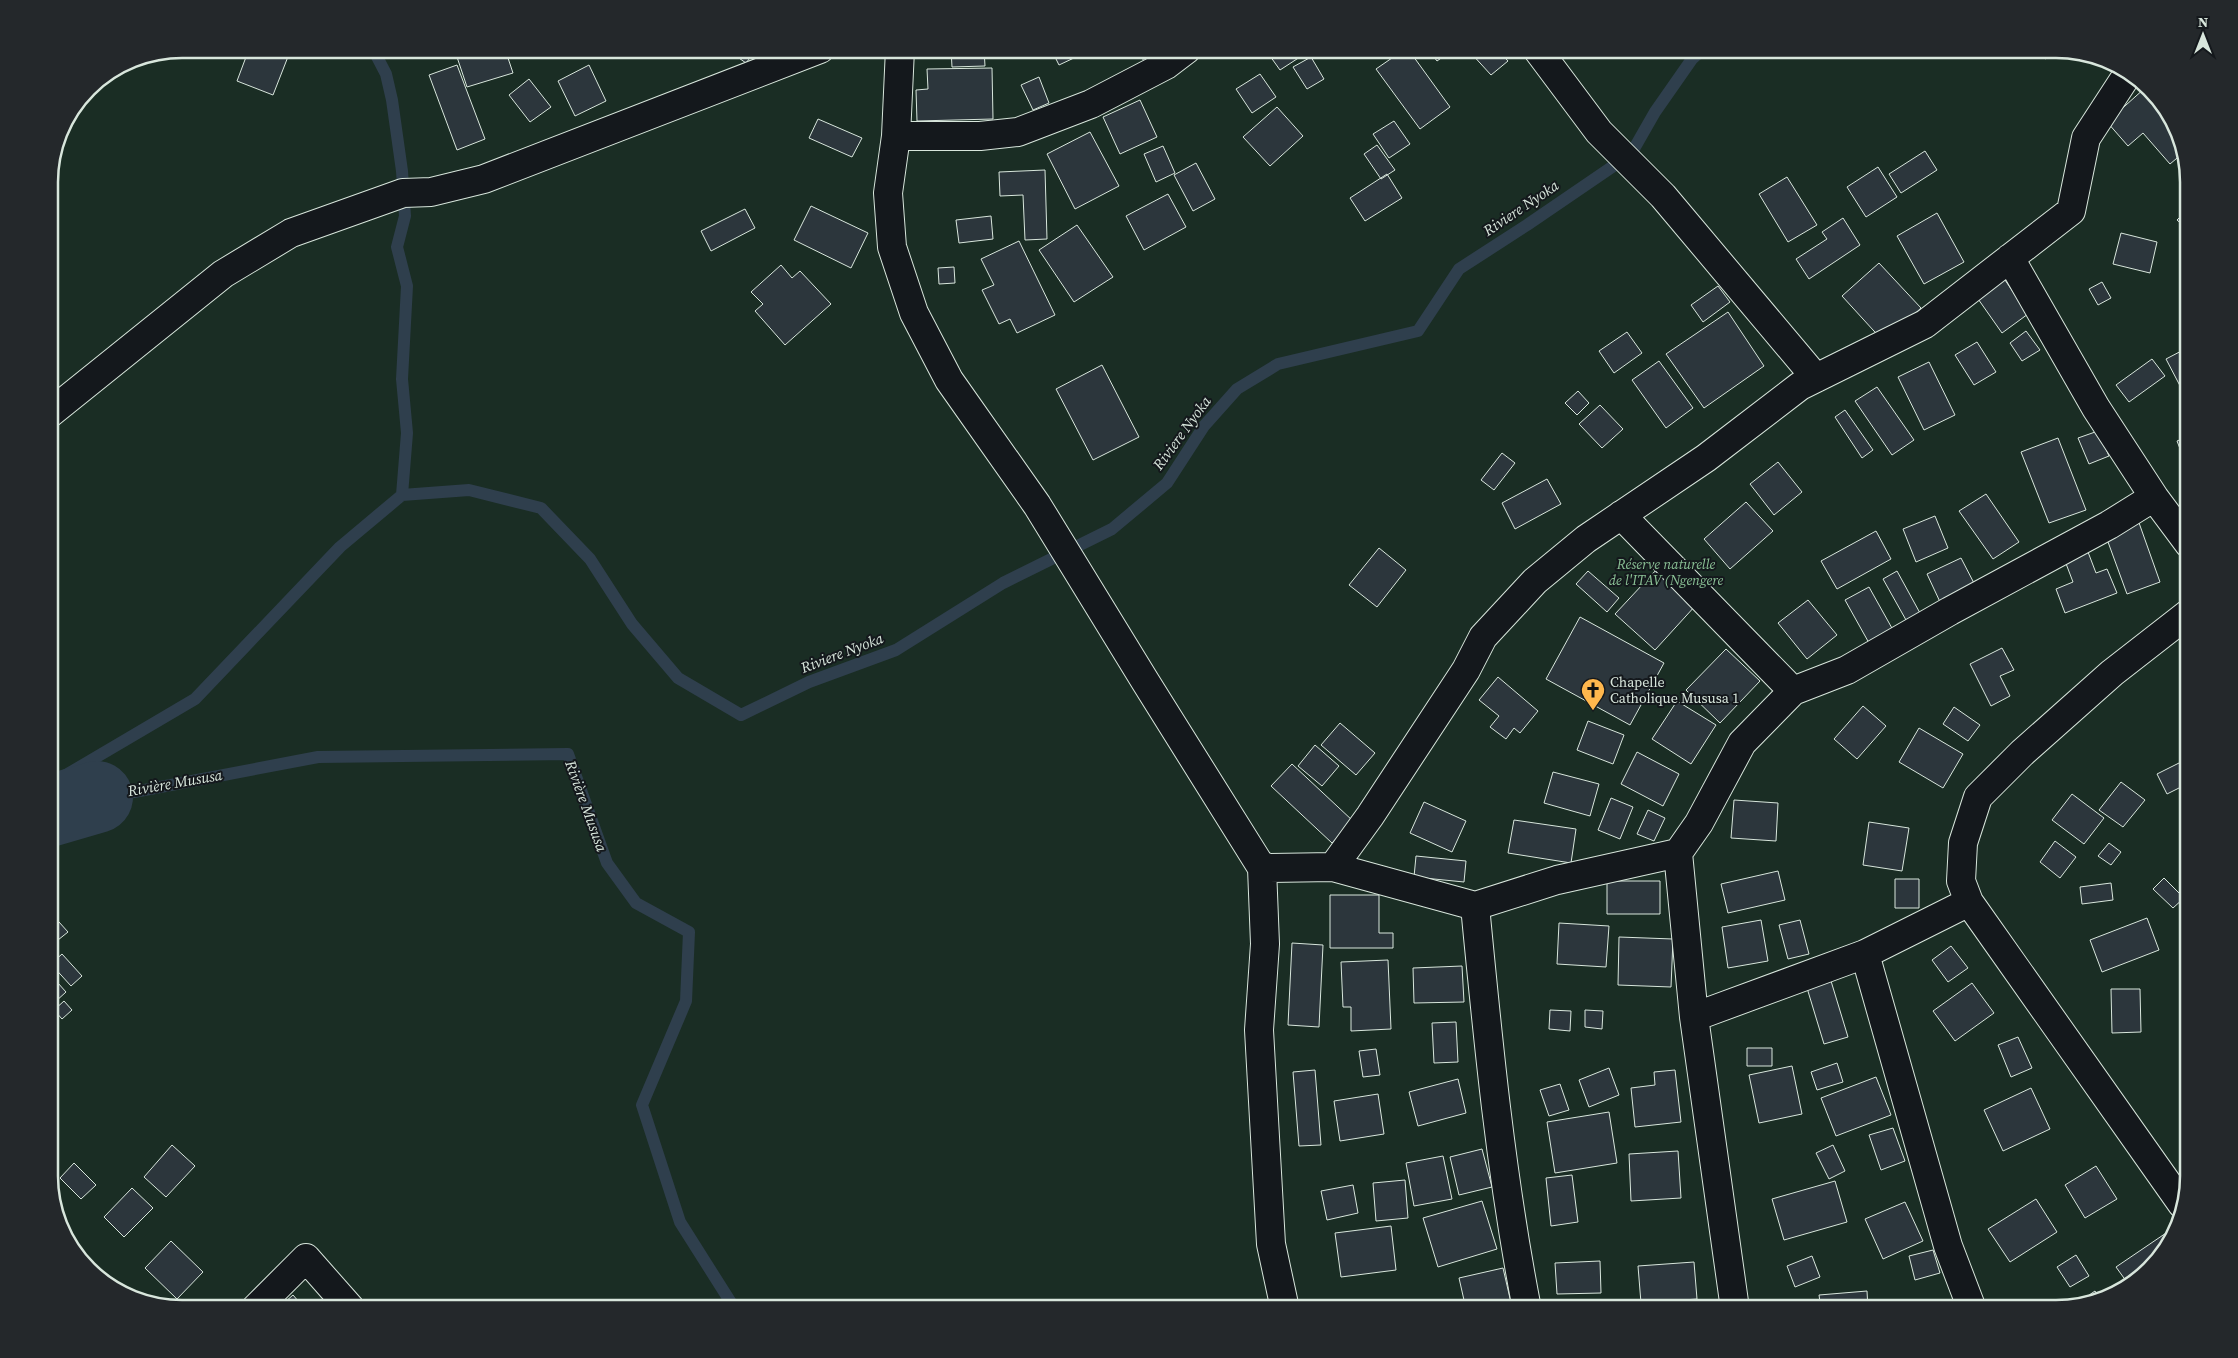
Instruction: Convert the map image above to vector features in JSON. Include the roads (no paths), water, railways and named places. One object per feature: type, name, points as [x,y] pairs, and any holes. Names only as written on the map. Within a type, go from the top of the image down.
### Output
[{"type":"street","points":[[896,136],[980,136],[1018,132],[1091,104],[1166,66],[1177,57]]},
{"type":"street","points":[[1543,57],[1599,132],[1663,196],[1816,378]]},
{"type":"street","points":[[58,407],[223,274],[291,233],[403,193],[431,192],[484,179],[798,58]]},
{"type":"street","points":[[900,58],[896,136],[888,193],[892,247],[898,271],[914,313],[949,380],[1037,505],[1262,868],[1264,944],[1259,1030],[1271,1244],[1282,1300]]},
{"type":"street","points":[[1333,867],[1370,816],[1466,670],[1483,637],[1535,580],[1586,539],[1706,458],[1800,386],[1925,324],[2071,211],[2086,138],[2125,78]]},
{"type":"street","points":[[2010,258],[2096,408],[2154,497],[2180,532]]},
{"type":"street","points":[[1734,1300],[1694,1017],[1678,853],[1699,824],[1742,742],[1793,691],[1846,670],[1950,611],[2108,526],[2154,497]]},
{"type":"street","points":[[1621,516],[1793,691]]},
{"type":"street","points":[[2178,1198],[1969,902],[1961,881],[1963,843],[1978,797],[2022,753],[2112,674],[2180,620]]},
{"type":"street","points":[[1262,868],[1333,867],[1475,906],[1556,880],[1678,853]]},
{"type":"street","points":[[1694,1017],[1865,954],[1969,902]]},
{"type":"street","points":[[1475,906],[1498,1118],[1517,1259],[1525,1300]]},
{"type":"street","points":[[1865,954],[1948,1246],[1969,1300]]},
{"type":"street","points":[[264,1300],[306,1258],[342,1300]]},
{"type":"waterway","name":"Riviere Nyoka","points":[[58,780],[195,699],[340,547],[402,495],[469,490],[541,508],[590,559],[632,624],[678,678],[741,715],[809,682],[896,650],[1003,583],[1112,529],[1167,483],[1204,426],[1237,389],[1278,364],[1418,331],[1459,269],[1631,154],[1655,112],[1694,57]]},
{"type":"waterway","points":[[378,58],[386,74],[392,100],[402,171],[405,216],[397,247],[407,286],[402,379],[407,433],[402,495]]},
{"type":"waterway","name":"Rivière Mususa","points":[[97,797],[134,792],[318,757],[568,754],[607,863],[636,903],[689,932],[686,1001],[642,1105],[680,1222],[729,1300]]},
{"type":"waterway","name":"Rivière Mususa","points":[[58,808],[97,797]]},
{"type":"place","name":"Chapelle Catholique Mususa 1","points":[[1593,711]]},
{"type":"park label","name":"Réserve naturelle de l'ITAV (Ngengere","points":[[1666,572]]}]
